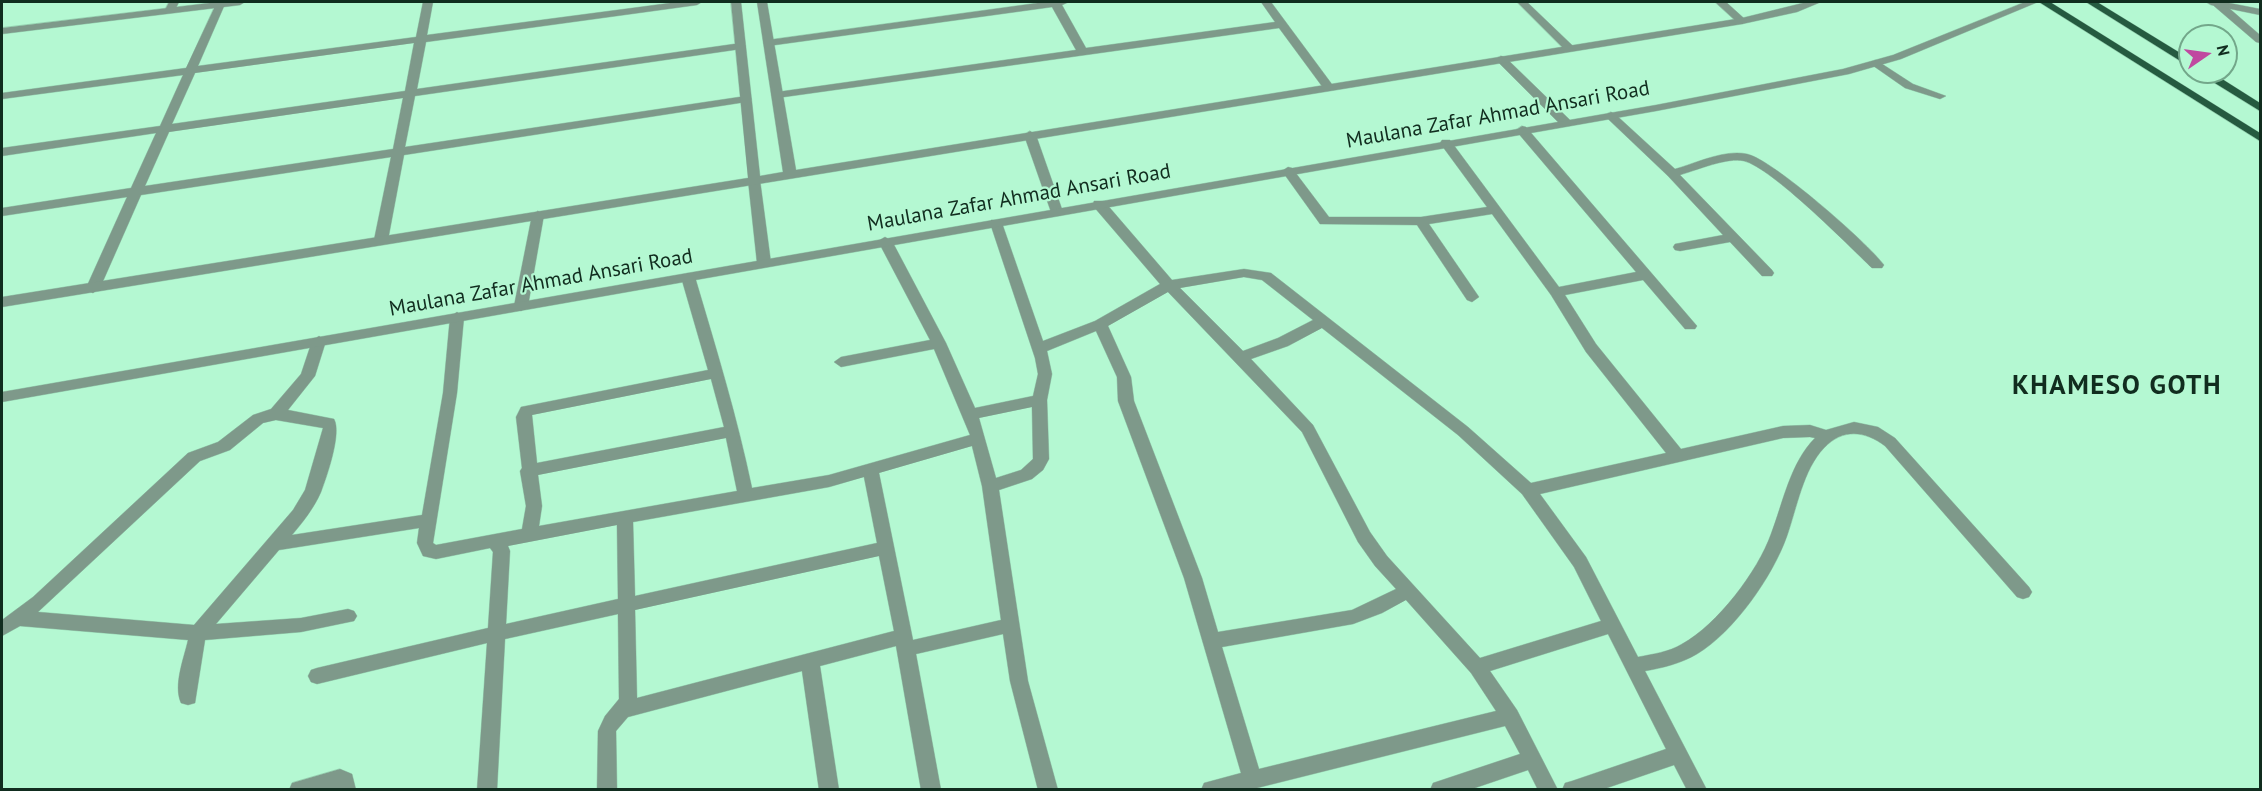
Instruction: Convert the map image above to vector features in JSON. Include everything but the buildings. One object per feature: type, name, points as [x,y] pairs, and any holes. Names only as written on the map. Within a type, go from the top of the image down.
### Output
[{"type":"main road","points":[[2044,2],[2260,138]]},
{"type":"main road","points":[[2091,2],[2178,56]]},
{"type":"main road","points":[[2222,84],[2260,108]]},
{"type":"street","points":[[2,32],[172,6],[240,2]]},
{"type":"street","points":[[381,240],[428,2]]},
{"type":"street","points":[[2,96],[697,2]]},
{"type":"street","points":[[736,2],[764,263]]},
{"type":"street","points":[[762,2],[790,174]]},
{"type":"street","points":[[977,2],[981,13]]},
{"type":"street","points":[[768,43],[1058,2],[1083,52]]},
{"type":"street","points":[[1266,2],[1328,87]]},
{"type":"street","points":[[1522,2],[1569,48]]},
{"type":"street","points":[[1720,2],[1743,21]]},
{"type":"street","points":[[2,302],[1743,21],[1793,10],[1816,2]]},
{"type":"street","name":"Maulana Zafar Ahmad Ansari Road","points":[[2,398],[885,241],[1611,116],[1845,72],[1876,63],[2033,2]]},
{"type":"street","points":[[2215,3],[2260,12]]},
{"type":"street","points":[[2215,3],[2260,40]]},
{"type":"street","points":[[93,288],[220,4]]},
{"type":"street","points":[[777,95],[1282,24]]},
{"type":"street","points":[[2,152],[741,46]]},
{"type":"street","points":[[1501,59],[1566,123]]},
{"type":"street","points":[[1876,63],[1909,86],[1940,96]]},
{"type":"street","points":[[2,212],[746,99]]},
{"type":"street","points":[[1611,116],[1672,172],[1767,273]]},
{"type":"street","points":[[1522,130],[1690,326]]},
{"type":"street","points":[[1030,135],[1058,212]]},
{"type":"street","points":[[1446,143],[1556,292],[1591,348],[1678,456]]},
{"type":"street","points":[[1672,172],[1740,157],[1753,160],[1810,204],[1877,265]]},
{"type":"street","points":[[1288,171],[1325,221],[1421,221],[1495,210]]},
{"type":"street","points":[[1099,204],[1169,285],[1293,410],[1308,429],[1364,537],[1381,561],[1476,667],[1510,716],[1548,789]]},
{"type":"street","points":[[521,306],[538,215]]},
{"type":"street","points":[[1421,221],[1472,297]]},
{"type":"street","points":[[990,486],[1030,473],[1038,467],[1041,459],[1039,400],[1045,374],[1039,348],[996,223]]},
{"type":"street","points":[[1680,247],[1735,237]]},
{"type":"street","points":[[885,241],[939,343],[971,414],[979,438],[990,486],[1019,681],[1048,789]]},
{"type":"street","points":[[1039,348],[1101,324],[1169,285],[1254,273],[1266,276],[1463,431],[1528,490],[1580,562],[1697,789]]},
{"type":"street","points":[[1556,292],[1645,275]]},
{"type":"street","points":[[688,277],[733,431],[746,496]]},
{"type":"street","points":[[457,317],[450,393],[425,543],[429,551],[436,552],[490,541],[502,551],[486,789]]},
{"type":"street","points":[[1241,357],[1283,342],[1323,321]]},
{"type":"street","points":[[1101,324],[1124,377],[1126,401],[1193,578],[1252,780]]},
{"type":"street","points":[[276,414],[308,376],[320,341]]},
{"type":"street","points":[[841,362],[939,343]]},
{"type":"street","points":[[530,534],[534,506],[528,471],[524,417],[526,411],[717,373]]},
{"type":"street","points":[[971,414],[1039,400]]},
{"type":"street","points":[[2,629],[48,594],[194,457],[224,446],[258,419],[276,414],[329,423],[331,430],[313,491],[299,515],[198,633],[190,669],[188,697]]},
{"type":"street","points":[[1633,666],[1676,656],[1692,648],[1731,611],[1772,556],[1804,470],[1816,446],[1827,436],[1861,426],[1881,434],[2023,592]]},
{"type":"street","points":[[528,471],[733,431]]},
{"type":"street","points":[[1528,490],[1783,432],[1810,431],[1827,436]]},
{"type":"street","points":[[495,543],[530,534],[829,481],[979,438]]},
{"type":"street","points":[[871,470],[932,789]]},
{"type":"street","points":[[623,710],[628,699],[625,517]]},
{"type":"street","points":[[276,544],[429,520]]},
{"type":"street","points":[[317,676],[498,633],[886,548]]},
{"type":"street","points":[[1211,642],[1353,617],[1376,608],[1409,590]]},
{"type":"street","points":[[18,618],[198,633],[301,625],[348,615]]},
{"type":"street","points":[[607,789],[607,731],[613,718],[623,710],[810,662],[1011,625]]},
{"type":"street","points":[[1476,667],[1611,625]]},
{"type":"street","points":[[810,662],[829,789]]},
{"type":"street","points":[[1211,789],[1510,716]]},
{"type":"street","points":[[1572,789],[1680,754]]},
{"type":"street","points":[[1440,789],[1533,759]]},
{"type":"street","points":[[299,789],[340,778],[345,780],[346,789]]},
{"type":"district","name":"KHAMESO GOTH","points":[[2117,386]]}]
